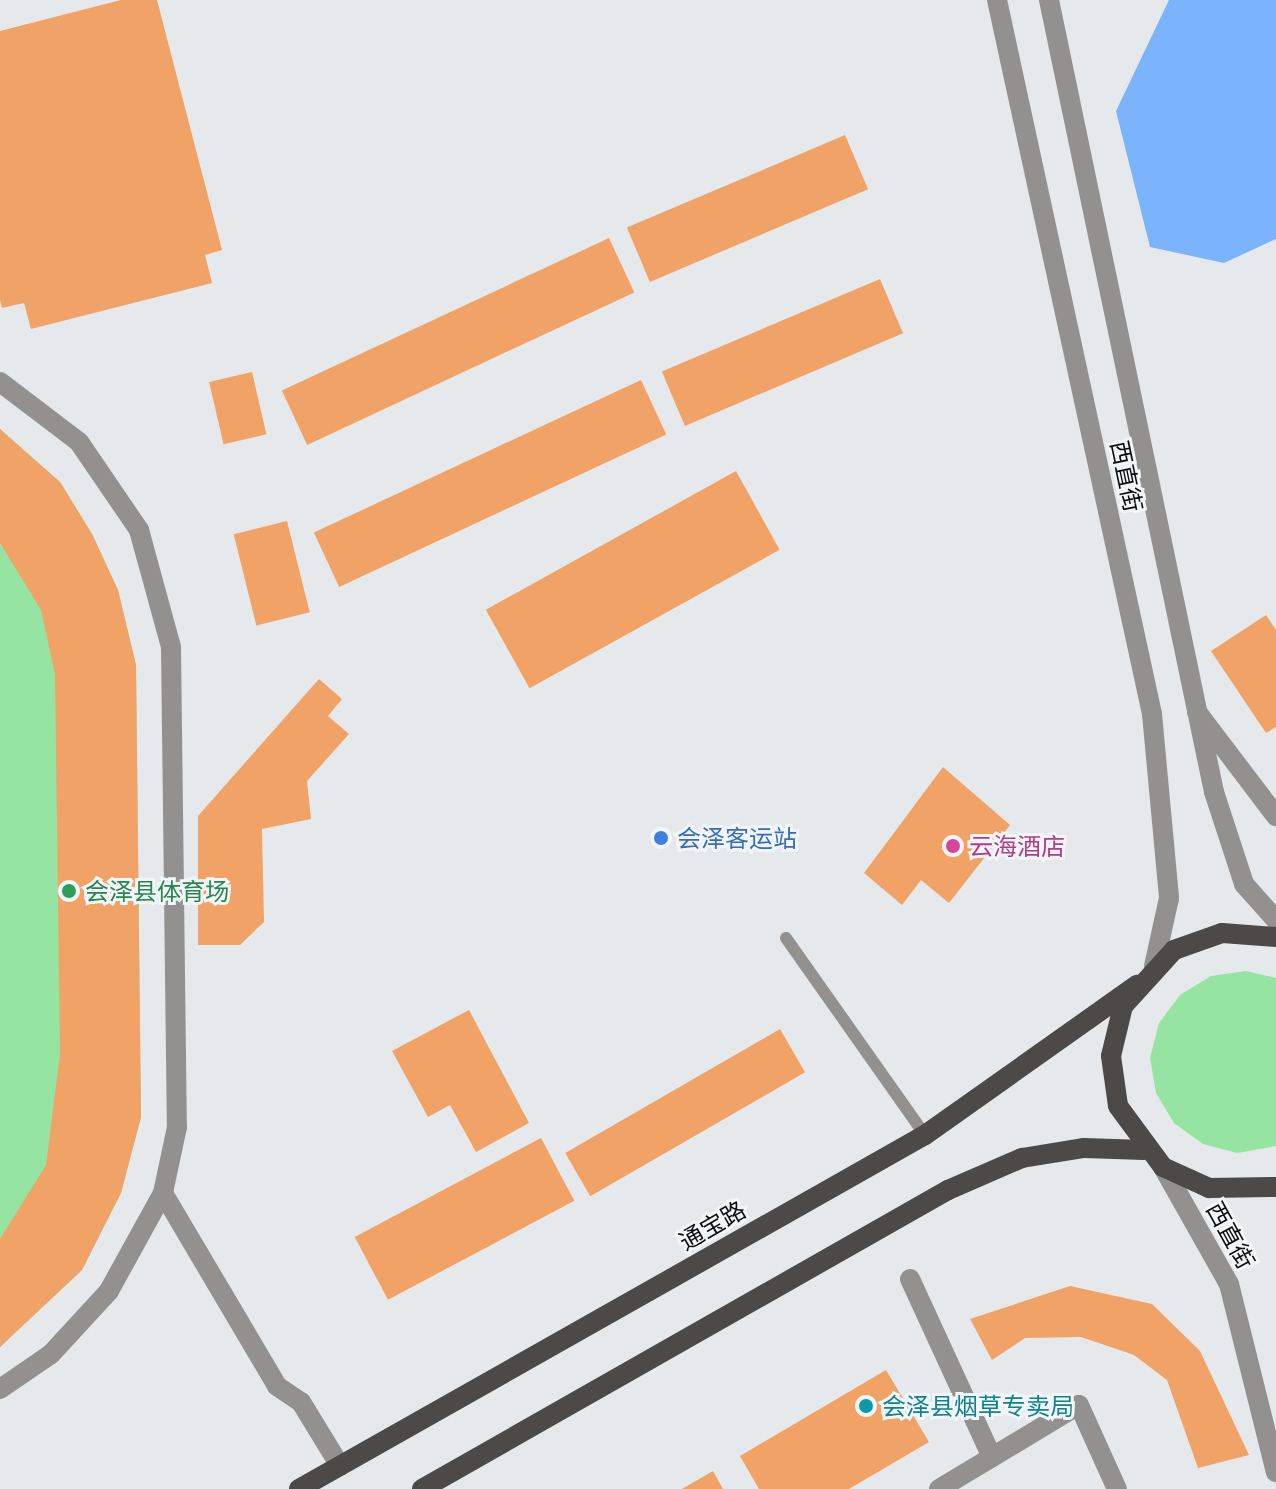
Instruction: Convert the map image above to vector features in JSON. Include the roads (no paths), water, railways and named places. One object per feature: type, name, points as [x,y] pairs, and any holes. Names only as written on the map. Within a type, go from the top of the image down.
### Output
[{"type":"main road","points":[[1276,937],[1222,933],[1154,966],[1137,985],[1111,1056],[1118,1106],[1144,1150],[1163,1167],[1209,1188],[1276,1187]]},
{"type":"main road","name":"通宝路","points":[[299,1489],[925,1135],[1137,985]]},
{"type":"main road","points":[[422,1489],[948,1190],[1022,1158],[1084,1148],[1144,1150]]},
{"type":"street","name":"西直街","points":[[997,0],[1152,714],[1169,898],[1154,966]]},
{"type":"street","points":[[1049,0],[1197,712],[1244,884],[1276,920]]},
{"type":"street","points":[[0,382],[79,442],[139,530],[171,647],[177,1127],[163,1193],[109,1291],[51,1354],[0,1389]]},
{"type":"street","points":[[1197,712],[1276,816]]},
{"type":"street","name":"西直街","points":[[1163,1167],[1229,1284],[1276,1472]]},
{"type":"street","points":[[163,1193],[277,1386],[301,1402],[340,1466]]},
{"type":"street","points":[[910,1279],[992,1457]]},
{"type":"street","points":[[939,1489],[1079,1405],[1117,1489]]},
{"type":"lane","points":[[786,938],[925,1135]]},
{"type":"water","points":[[1169,0],[1276,0],[1276,239],[1224,263],[1150,247],[1116,111]]},
{"type":"place","name":"会泽客运站","points":[[661,838]]},
{"type":"place","name":"云海酒店","points":[[953,846]]},
{"type":"place","name":"会泽县体育场","points":[[69,891]]},
{"type":"place","name":"会泽县烟草专卖局","points":[[866,1406]]}]
